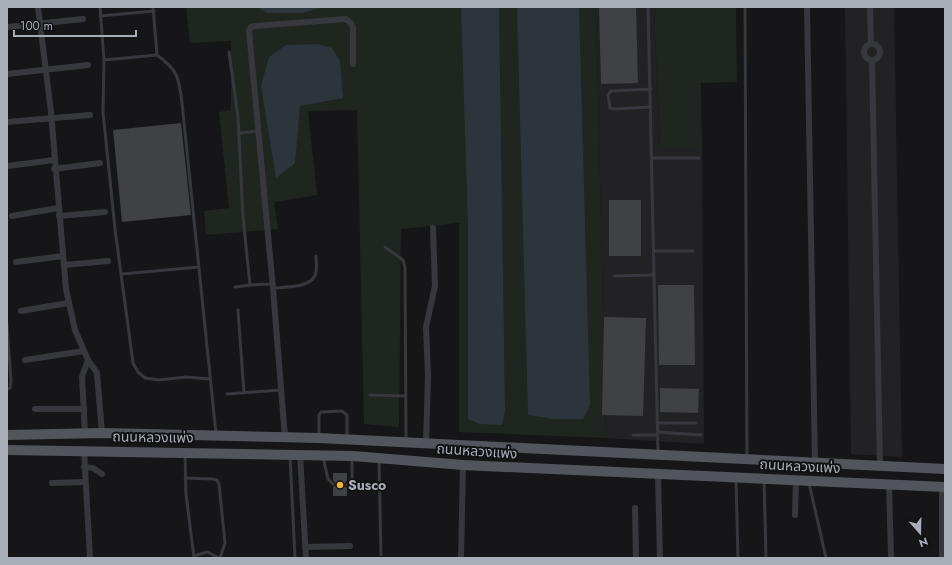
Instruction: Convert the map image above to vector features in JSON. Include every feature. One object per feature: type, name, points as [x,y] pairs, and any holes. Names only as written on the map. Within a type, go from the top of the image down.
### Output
[{"type":"main road","name":"ถนนหลวงแพ่ง","points":[[7,435],[102,433],[319,438],[945,469]]},
{"type":"main road","name":"ถนนหลวงแพ่ง","points":[[7,450],[84,450],[379,457],[463,465],[943,487]]},
{"type":"street","points":[[38,7],[51,118],[54,168],[68,303],[75,330],[88,360],[97,373],[102,433]]},
{"type":"street","points":[[807,7],[815,462]]},
{"type":"street","points":[[870,7],[871,43]]},
{"type":"street","points":[[7,27],[83,18]]},
{"type":"street","points":[[285,438],[273,286],[248,35],[251,27],[346,19],[351,23],[353,28],[353,64]]},
{"type":"street","points":[[871,43],[878,46],[880,51],[879,56],[872,60]]},
{"type":"street","points":[[871,43],[866,46],[864,54],[867,58],[872,60]]},
{"type":"street","points":[[872,60],[880,466]]},
{"type":"street","points":[[7,74],[88,65]]},
{"type":"street","points":[[7,122],[90,115]]},
{"type":"street","points":[[7,166],[54,160]]},
{"type":"street","points":[[54,168],[100,163]]},
{"type":"street","points":[[12,216],[58,208]]},
{"type":"street","points":[[59,216],[105,212]]},
{"type":"street","points":[[426,444],[428,376],[426,327],[435,286],[433,228]]},
{"type":"street","points":[[16,262],[63,256]]},
{"type":"street","points":[[64,265],[108,261]]},
{"type":"street","points":[[21,311],[68,303]]},
{"type":"street","points":[[25,360],[84,351]]},
{"type":"street","points":[[85,433],[82,377],[88,360]]},
{"type":"street","points":[[35,409],[84,410]]},
{"type":"street","points":[[84,450],[90,558]]},
{"type":"street","points":[[295,454],[306,558]]},
{"type":"street","points":[[461,558],[463,465]]},
{"type":"street","points":[[84,467],[93,468],[102,474]]},
{"type":"street","points":[[658,474],[660,558]]},
{"type":"street","points":[[795,514],[796,480]]},
{"type":"street","points":[[52,483],[85,482]]},
{"type":"street","points":[[889,484],[891,558]]},
{"type":"street","points":[[942,558],[943,487]]},
{"type":"street","points":[[635,508],[636,558]]},
{"type":"street","points":[[305,547],[350,546]]},
{"type":"lane","points":[[100,7],[104,60],[103,112],[115,229],[133,363],[138,372],[145,378],[159,380],[186,377],[210,379]]},
{"type":"lane","points":[[153,7],[157,55]]},
{"type":"lane","points":[[648,7],[658,455]]},
{"type":"lane","points":[[744,7],[747,459]]},
{"type":"lane","points":[[100,16],[154,12]]},
{"type":"lane","points":[[228,52],[240,133],[243,216],[250,285]]},
{"type":"lane","points":[[104,60],[157,55],[170,64],[176,74],[180,86],[216,435]]},
{"type":"lane","points":[[651,89],[611,91],[608,95],[608,103],[610,108],[651,107]]},
{"type":"lane","points":[[240,133],[258,131]]},
{"type":"lane","points":[[652,158],[699,158]]},
{"type":"lane","points":[[385,247],[403,260],[405,268],[406,442]]},
{"type":"lane","points":[[654,251],[693,251]]},
{"type":"lane","points":[[235,287],[250,285],[296,286],[305,284],[313,279],[316,273],[316,256]]},
{"type":"lane","points":[[122,274],[199,267]]},
{"type":"lane","points":[[614,276],[654,275]]},
{"type":"lane","points":[[238,310],[244,393]]},
{"type":"lane","points":[[7,324],[11,381],[10,388],[7,389]]},
{"type":"lane","points":[[227,394],[281,390]]},
{"type":"lane","points":[[370,395],[406,396]]},
{"type":"lane","points":[[319,438],[319,414],[321,412],[342,411],[347,415],[347,440]]},
{"type":"lane","points":[[657,423],[696,423]]},
{"type":"lane","points":[[633,435],[701,435]]},
{"type":"lane","points":[[185,452],[185,478],[194,557],[207,552],[220,558],[225,549],[225,543],[219,484],[217,480],[213,479],[185,478]]},
{"type":"lane","points":[[295,454],[295,558]]},
{"type":"lane","points":[[322,455],[328,479],[333,484]]},
{"type":"lane","points":[[347,485],[352,479],[352,456]]},
{"type":"lane","points":[[379,457],[381,555]]},
{"type":"lane","points":[[736,478],[738,558]]},
{"type":"lane","points":[[764,479],[766,558]]},
{"type":"lane","points":[[808,481],[826,558]]},
{"type":"shaded area","points":[[186,7],[596,7],[606,438],[459,432],[459,223],[401,229],[399,427],[364,424],[357,110],[308,111],[317,195],[274,202],[278,229],[206,235],[204,211],[229,208],[219,112],[231,110],[231,41],[190,43]]},
{"type":"shaded area","points":[[258,7],[323,7],[303,13],[266,13]]},
{"type":"shaded area","points":[[461,7],[499,7],[505,412],[502,425],[480,424],[468,419],[468,224]]},
{"type":"shaded area","points":[[517,7],[579,7],[590,405],[583,419],[554,419],[528,415]]},
{"type":"shaded area","points":[[596,7],[654,7],[660,148],[702,148],[704,444],[606,438]]},
{"type":"shaded area","points":[[654,7],[736,7],[737,82],[701,83],[702,148],[660,148]]},
{"type":"shaded area","points":[[845,7],[894,7],[902,457],[851,454]]},
{"type":"shaded area","points":[[317,44],[332,48],[340,61],[343,98],[300,106],[295,163],[276,178],[261,86],[269,57],[286,45]]},
{"type":"building","points":[[599,7],[636,7],[638,83],[601,84]]},
{"type":"building","points":[[181,123],[191,215],[122,222],[113,130]]},
{"type":"building","points":[[609,200],[641,200],[641,256],[609,256]]},
{"type":"building","points":[[658,285],[694,285],[695,365],[659,365]]},
{"type":"building","points":[[604,317],[646,318],[643,416],[602,415]]},
{"type":"building","points":[[660,388],[699,389],[698,413],[660,412]]},
{"type":"building","name":"Susco","points":[[333,473],[347,473],[347,480],[344,485],[347,488],[347,496],[333,496],[333,487],[336,484],[333,480]]},
{"type":"place","name":"Susco","points":[[340,485]]}]
